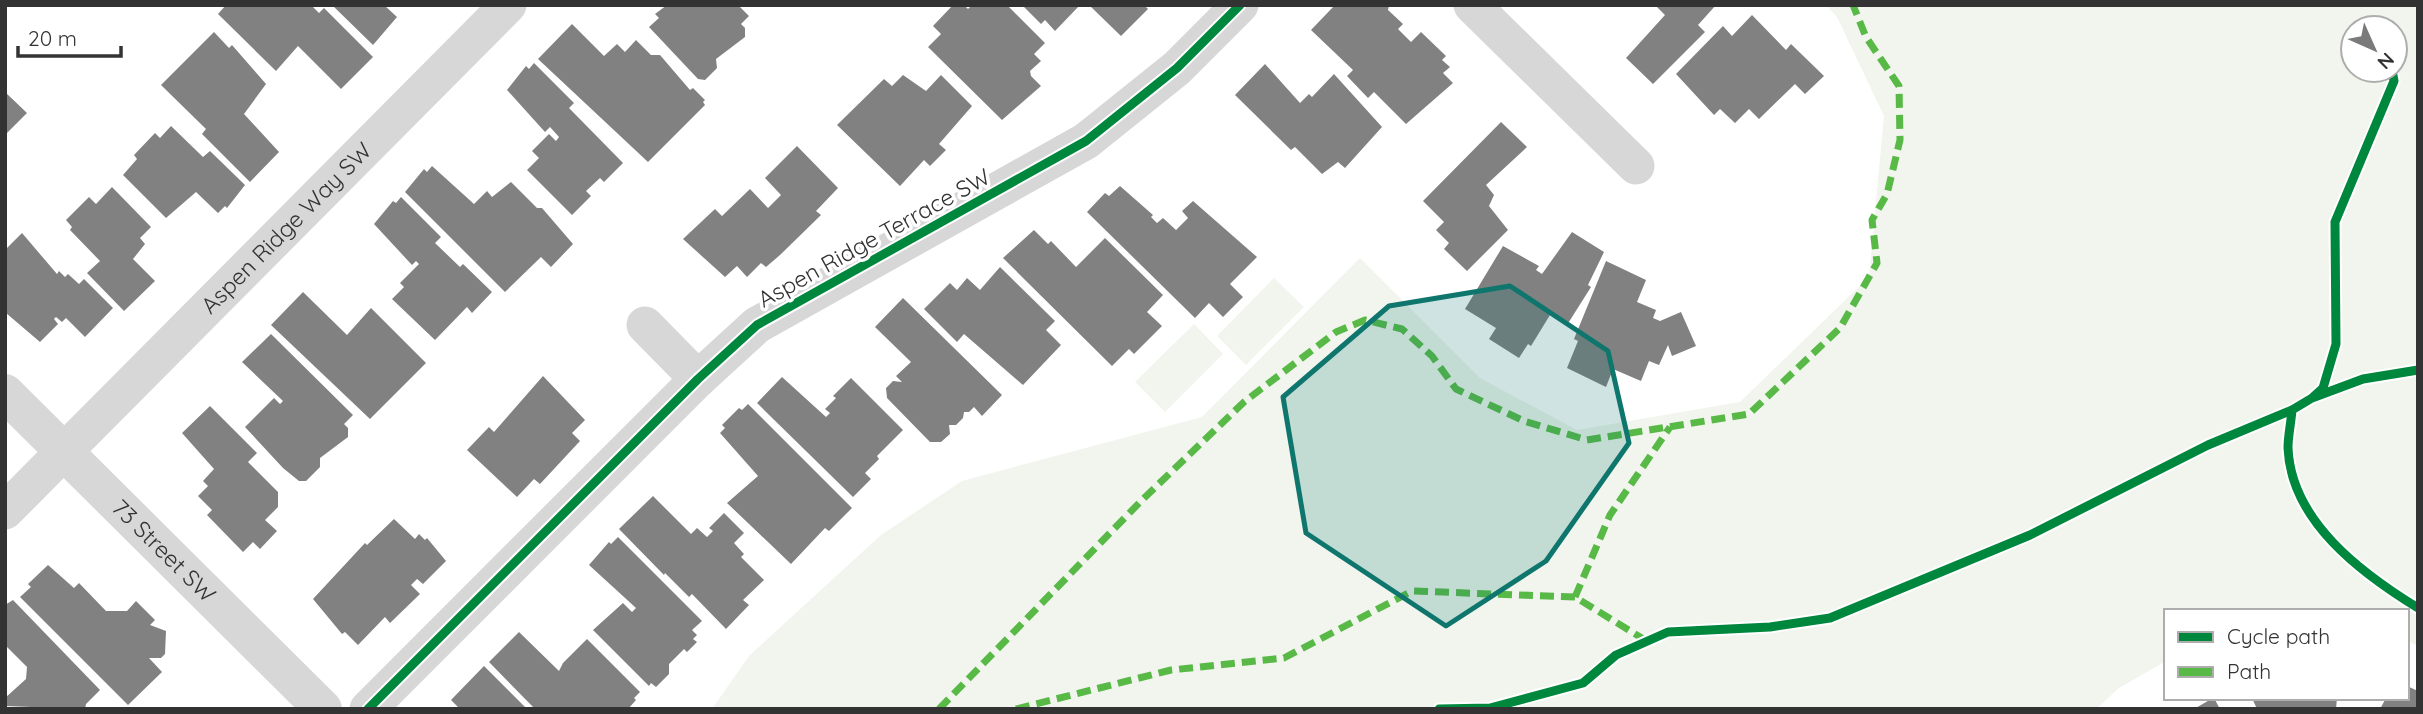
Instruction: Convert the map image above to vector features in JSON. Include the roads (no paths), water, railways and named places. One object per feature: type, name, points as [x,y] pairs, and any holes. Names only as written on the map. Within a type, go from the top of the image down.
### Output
[{"type":"street","name":"Aspen Ridge Way SW","points":[[5,511],[508,5]]},
{"type":"street","name":"Aspen Ridge Terrace SW","points":[[368,709],[698,379],[757,325],[1086,141],[1177,68],[1240,5]]},
{"type":"street","points":[[1472,5],[1636,166]]},
{"type":"street","points":[[645,325],[698,379]]},
{"type":"street","name":"73 Street SW","points":[[5,393],[323,709]]}]
